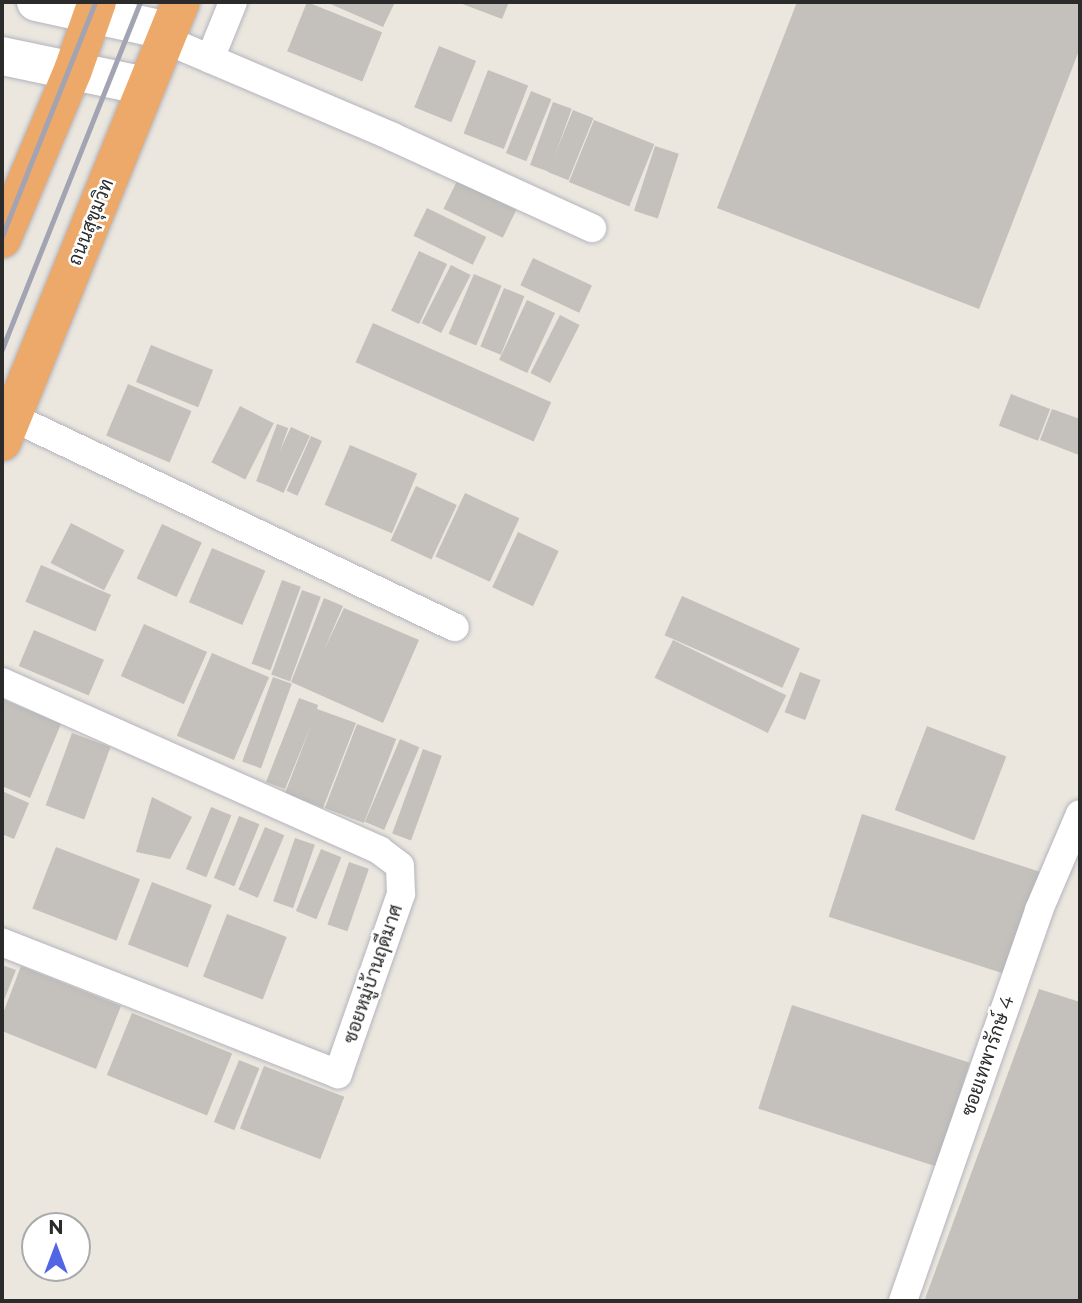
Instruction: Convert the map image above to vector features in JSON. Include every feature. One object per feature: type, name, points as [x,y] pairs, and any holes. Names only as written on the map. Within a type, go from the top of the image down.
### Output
[{"type":"highway","points":[[2,239],[73,71],[94,8]]},
{"type":"highway","name":"ถนนสุขุมวิท","points":[[7,429],[172,24]]},
{"type":"main road","points":[[36,2],[94,8],[172,24]]},
{"type":"main road","points":[[2,55],[146,86]]},
{"type":"street","points":[[209,59],[233,2]]},
{"type":"street","points":[[172,24],[209,59],[393,137],[592,228]]},
{"type":"street","points":[[7,429],[455,627]]},
{"type":"street","name":"ซอยหมู่บ้านฤดีมาศ","points":[[2,682],[379,850],[400,866],[401,894],[338,1074],[2,942]]},
{"type":"street","name":"ซอยเทพารักษ์ 4","points":[[903,1301],[1039,910],[1080,814]]},
{"type":"building","points":[[307,2],[382,32],[362,81],[287,51]]},
{"type":"building","points":[[326,2],[395,2],[383,27]]},
{"type":"building","points":[[457,2],[509,2],[502,19]]},
{"type":"building","points":[[797,2],[1080,2],[1080,48],[979,309],[717,208]]},
{"type":"building","points":[[439,46],[476,61],[451,122],[414,107]]},
{"type":"building","points":[[488,70],[528,85],[504,149],[464,133]]},
{"type":"building","points":[[531,91],[551,99],[526,161],[506,153]]},
{"type":"building","points":[[553,102],[572,109],[549,172],[530,165]]},
{"type":"building","points":[[573,110],[593,118],[568,180],[548,172]]},
{"type":"building","points":[[594,120],[654,144],[629,206],[569,182]]},
{"type":"building","points":[[655,146],[679,154],[658,218],[634,211]]},
{"type":"building","points":[[457,181],[516,210],[503,238],[443,209]]},
{"type":"building","points":[[427,208],[486,237],[473,265],[413,236]]},
{"type":"building","points":[[419,251],[447,264],[419,324],[391,311]]},
{"type":"building","points":[[533,258],[592,285],[579,313],[520,285]]},
{"type":"building","points":[[451,265],[471,275],[441,333],[421,323]]},
{"type":"building","points":[[474,274],[502,286],[476,346],[449,334]]},
{"type":"building","points":[[504,288],[524,296],[501,355],[480,346]]},
{"type":"building","points":[[527,300],[555,313],[527,373],[499,360]]},
{"type":"building","points":[[560,315],[580,325],[550,383],[530,373]]},
{"type":"building","points":[[373,323],[551,402],[534,442],[356,362]]},
{"type":"building","points":[[151,345],[213,370],[198,407],[136,382]]},
{"type":"building","points":[[128,384],[192,411],[170,463],[106,436]]},
{"type":"building","points":[[1011,394],[1050,409],[1038,441],[999,426]]},
{"type":"building","points":[[240,406],[274,423],[245,479],[211,462]]},
{"type":"building","points":[[1052,409],[1080,419],[1079,455],[1040,440]]},
{"type":"building","points":[[277,424],[288,428],[267,485],[256,481]]},
{"type":"building","points":[[291,427],[310,436],[283,493],[264,484]]},
{"type":"building","points":[[311,436],[322,441],[298,496],[287,491]]},
{"type":"building","points":[[350,445],[417,474],[392,533],[325,505]]},
{"type":"building","points":[[416,486],[457,505],[431,559],[391,540]]},
{"type":"building","points":[[465,493],[519,518],[490,582],[435,556]]},
{"type":"building","points":[[71,523],[124,550],[104,590],[51,563]]},
{"type":"building","points":[[162,524],[202,543],[177,597],[137,578]]},
{"type":"building","points":[[518,532],[559,551],[533,606],[492,587]]},
{"type":"building","points":[[212,548],[265,571],[242,625],[189,602]]},
{"type":"building","points":[[41,565],[111,595],[95,632],[25,602]]},
{"type":"building","points":[[282,580],[301,587],[270,670],[252,664]]},
{"type":"building","points":[[302,590],[321,597],[290,681],[271,675]]},
{"type":"building","points":[[682,596],[800,648],[782,688],[665,635]]},
{"type":"building","points":[[324,598],[343,606],[324,650],[344,608],[419,640],[383,723],[291,682]]},
{"type":"building","points":[[144,624],[207,652],[184,704],[121,676]]},
{"type":"building","points":[[34,630],[104,660],[89,696],[19,666]]},
{"type":"building","points":[[673,640],[786,695],[768,733],[655,678]]},
{"type":"building","points":[[212,653],[269,677],[234,760],[177,736]]},
{"type":"building","points":[[800,672],[821,680],[805,720],[785,712]]},
{"type":"building","points":[[273,677],[292,684],[261,768],[242,762]]},
{"type":"building","points":[[299,698],[318,705],[317,709],[356,723],[323,808],[285,793],[312,723],[285,789],[266,782]]},
{"type":"building","points":[[2,699],[61,724],[30,798],[2,786]]},
{"type":"building","points":[[357,724],[396,739],[364,823],[325,808]]},
{"type":"building","points":[[927,726],[1006,756],[974,840],[895,810]]},
{"type":"building","points":[[72,733],[111,747],[84,819],[46,805]]},
{"type":"building","points":[[400,739],[419,747],[384,830],[365,822]]},
{"type":"building","points":[[423,749],[442,756],[411,840],[392,834]]},
{"type":"building","points":[[2,791],[29,803],[14,839],[2,834]]},
{"type":"building","points":[[152,797],[192,817],[170,859],[136,852]]},
{"type":"building","points":[[211,807],[231,815],[206,877],[186,869]]},
{"type":"building","points":[[862,814],[1040,872],[1006,975],[829,917]]},
{"type":"building","points":[[239,816],[259,824],[234,886],[214,878]]},
{"type":"building","points":[[265,827],[284,835],[258,898],[238,890]]},
{"type":"building","points":[[295,838],[315,845],[293,908],[273,901]]},
{"type":"building","points":[[56,847],[140,879],[116,941],[32,909]]},
{"type":"building","points":[[321,849],[341,857],[316,919],[296,911]]},
{"type":"building","points":[[349,862],[369,869],[347,931],[328,924]]},
{"type":"building","points":[[152,882],[212,905],[188,967],[128,945]]},
{"type":"building","points":[[227,914],[287,937],[263,999],[203,977]]},
{"type":"building","points":[[2,965],[16,970],[2,1005]]},
{"type":"building","points":[[21,966],[121,1006],[96,1069],[2,1031],[2,1016]]},
{"type":"building","points":[[1039,989],[1080,1002],[1080,1301],[925,1299]]},
{"type":"building","points":[[792,1005],[970,1063],[936,1166],[758,1109]]},
{"type":"building","points":[[132,1013],[232,1053],[207,1116],[107,1075]]},
{"type":"building","points":[[239,1060],[259,1068],[234,1130],[214,1122]]},
{"type":"building","points":[[264,1066],[344,1097],[320,1159],[240,1129]]},
{"type":"railway","points":[[2,236],[95,2]]},
{"type":"railway","points":[[2,349],[140,2]]}]
